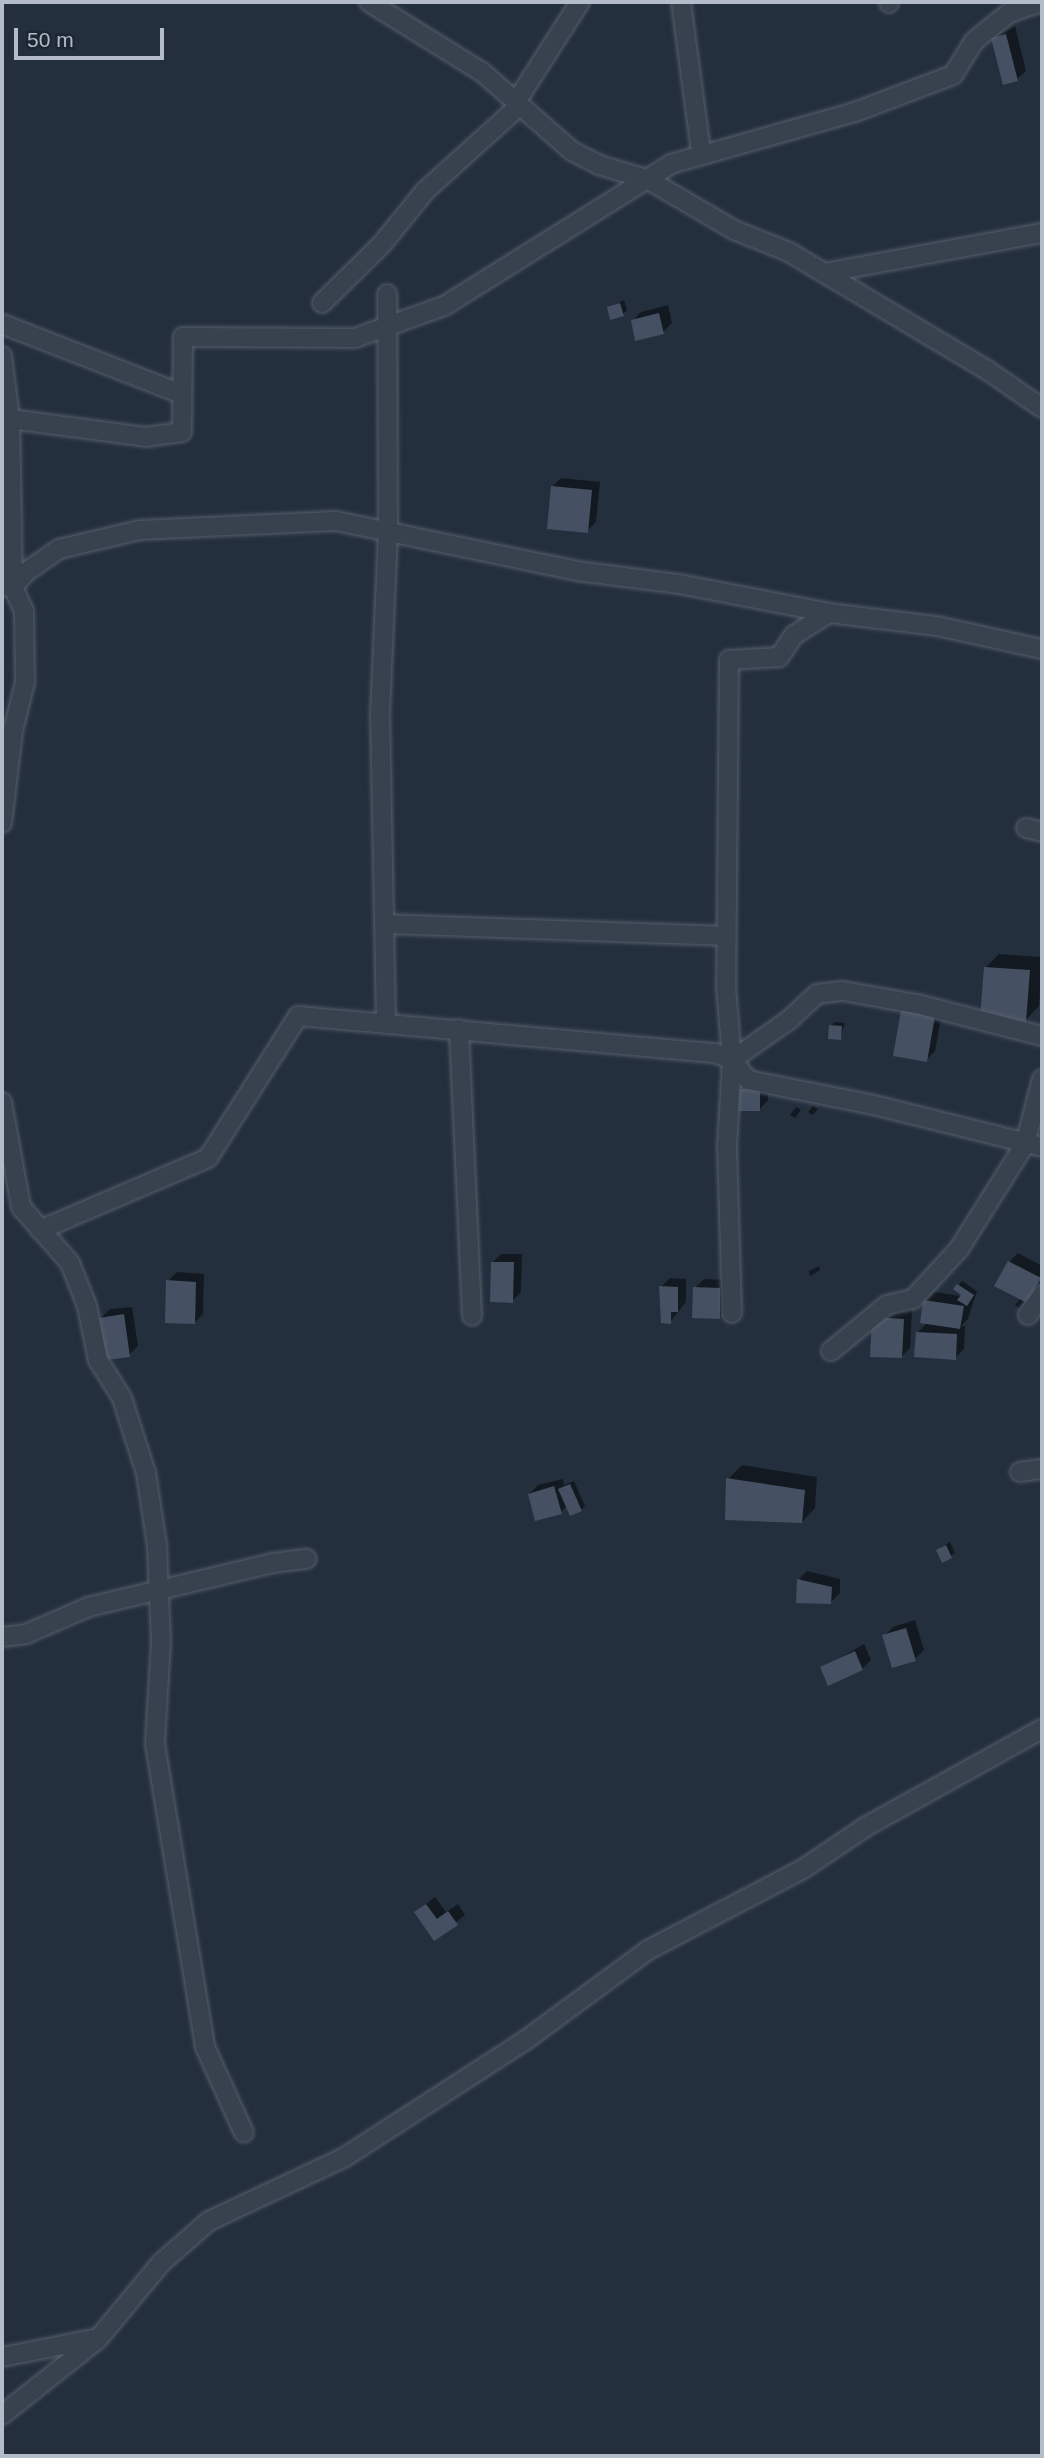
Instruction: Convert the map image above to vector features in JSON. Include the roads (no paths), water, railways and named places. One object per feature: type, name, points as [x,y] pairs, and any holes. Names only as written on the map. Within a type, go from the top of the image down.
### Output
[{"type":"street","points":[[369,2],[482,72],[572,151],[599,165],[647,179],[734,230],[789,252],[988,370],[1042,408]]},
{"type":"street","points":[[322,303],[382,244],[425,191],[517,104],[580,2]]},
{"type":"street","points":[[681,2],[701,152]]},
{"type":"street","points":[[10,419],[146,437],[183,432],[183,337],[355,338],[444,306],[647,179],[701,152],[757,143],[953,75],[974,41],[1009,13],[1041,2]]},
{"type":"street","points":[[824,273],[1042,233]]},
{"type":"street","points":[[386,1023],[380,715],[388,532],[387,294]]},
{"type":"street","points":[[2,324],[181,394]]},
{"type":"street","points":[[2,358],[10,419],[7,587],[24,611],[25,682],[7,737],[2,823]]},
{"type":"street","points":[[7,587],[60,549],[140,530],[336,522],[577,571],[680,583],[830,613],[937,626],[1042,649]]},
{"type":"street","points":[[732,1313],[727,1146],[732,1060],[726,936],[729,660],[779,657],[794,635],[830,613]]},
{"type":"street","points":[[386,924],[726,936]]},
{"type":"street","points":[[732,1060],[789,1020],[817,994],[843,991],[917,1004],[1042,1036]]},
{"type":"street","points":[[40,1230],[208,1158],[298,1016],[715,1054],[732,1060],[748,1080],[874,1105],[1034,1145]]},
{"type":"street","points":[[459,1029],[472,1316]]},
{"type":"street","points":[[831,1351],[887,1305],[913,1299],[959,1249],[1034,1145],[1042,1079]]},
{"type":"street","points":[[2,1102],[21,1207],[70,1263],[87,1306],[98,1360],[122,1398],[146,1473],[159,1592],[156,1744],[160,1771],[205,2047],[244,2133]]},
{"type":"street","points":[[1028,1315],[1042,1295]]},
{"type":"street","points":[[1020,1472],[1042,1469]]},
{"type":"street","points":[[2,1637],[26,1634],[88,1607],[272,1563],[307,1559]]},
{"type":"street","points":[[2,2415],[98,2339],[161,2263],[209,2221],[345,2157],[526,2039],[648,1950],[803,1869],[867,1826],[1042,1729]]},
{"type":"street","points":[[2,2357],[98,2339]]}]
